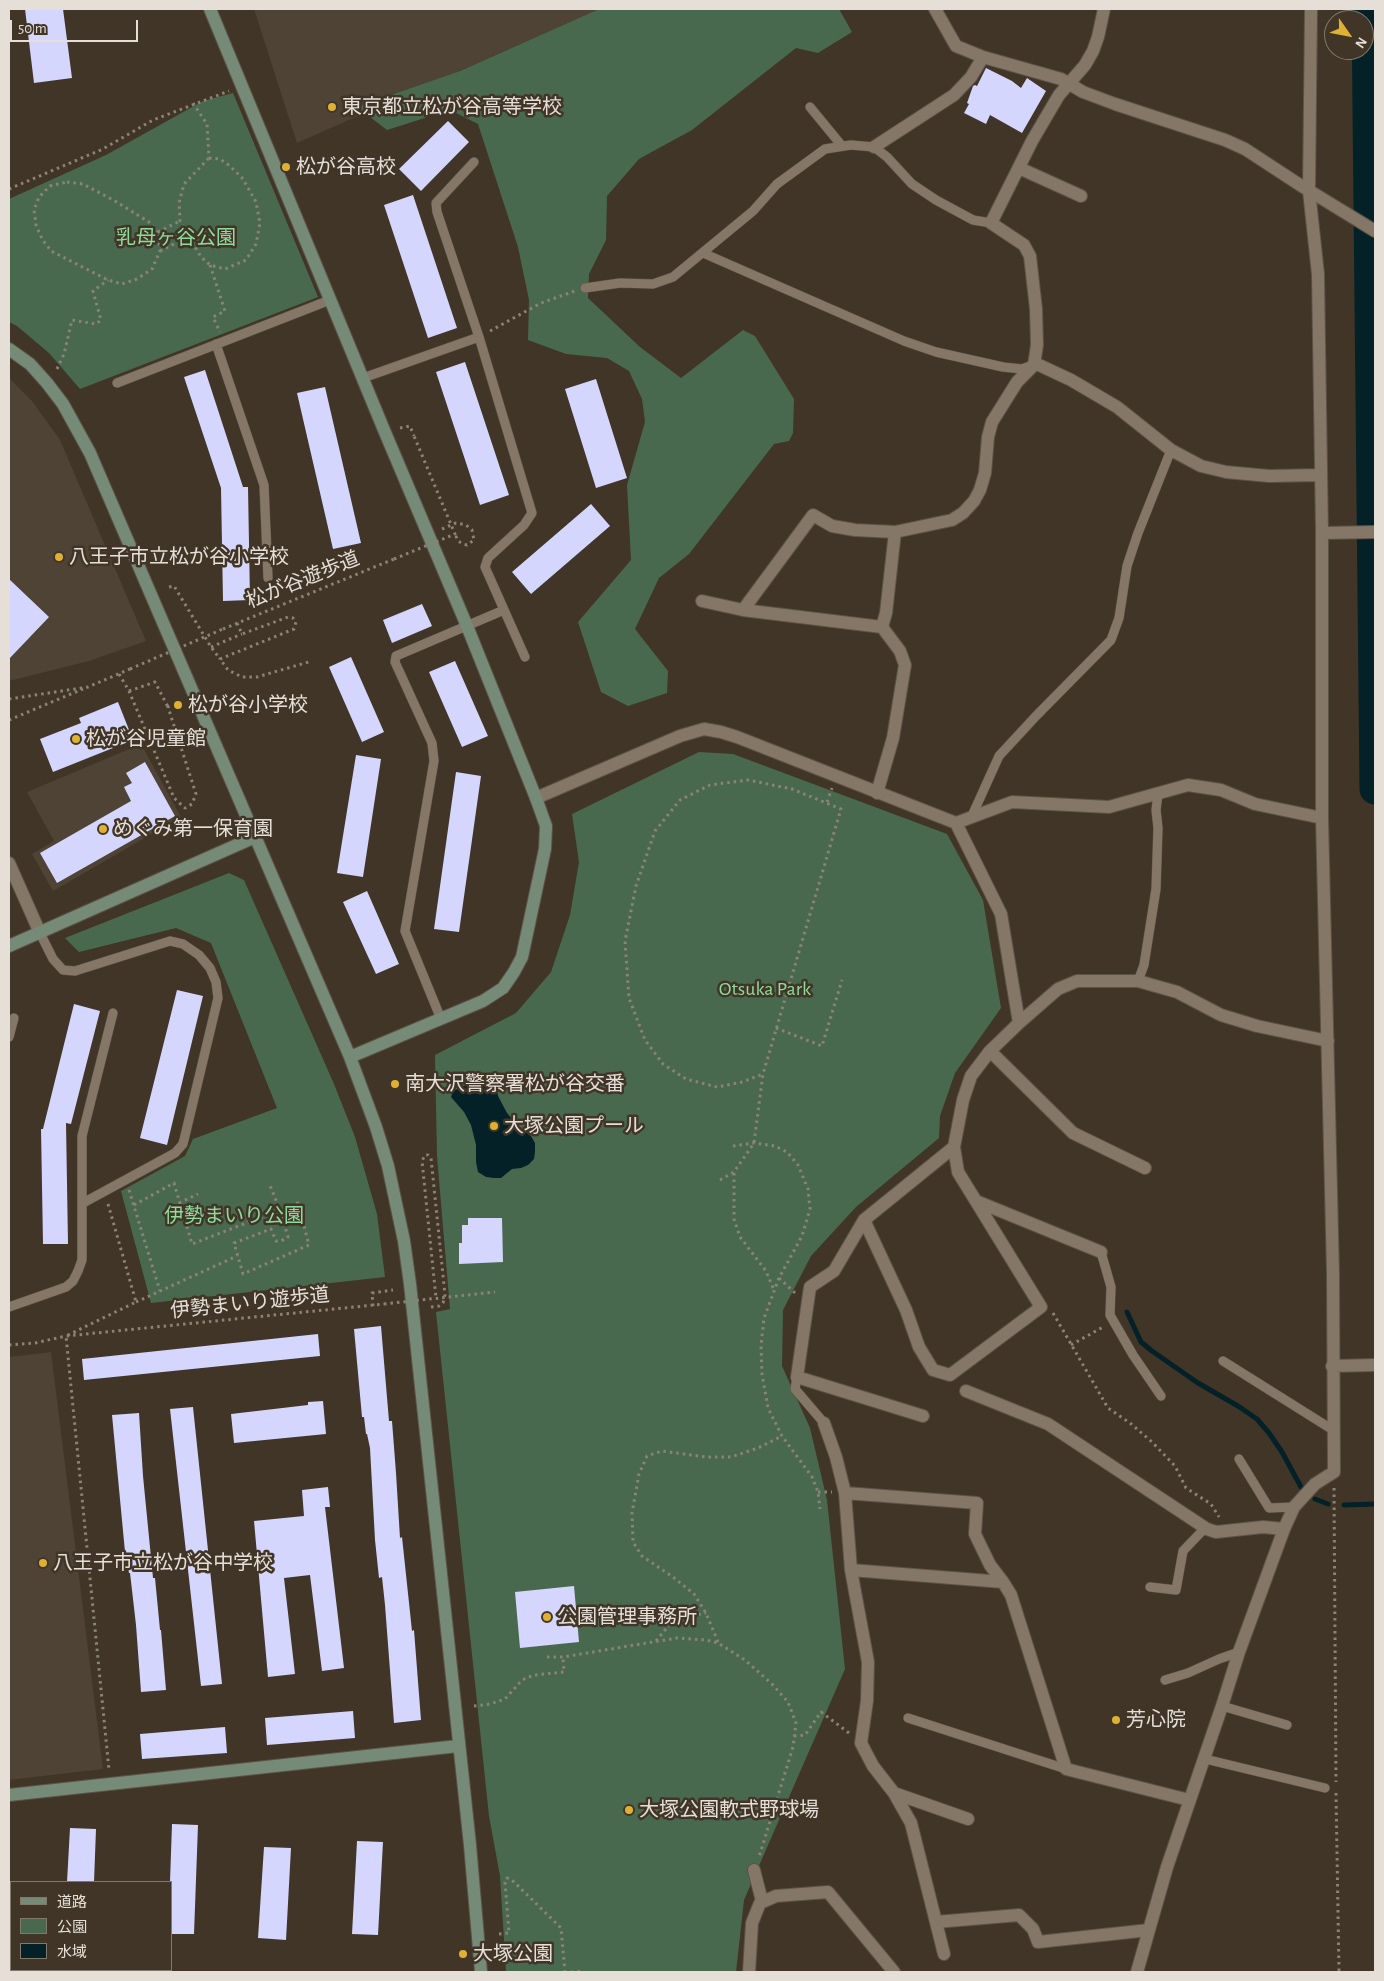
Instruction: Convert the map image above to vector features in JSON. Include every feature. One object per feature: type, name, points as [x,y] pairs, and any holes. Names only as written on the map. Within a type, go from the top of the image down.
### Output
[{"type":"street","points":[[210,9],[362,378],[467,626],[546,826],[545,849],[522,957],[503,988],[483,1001],[350,1057]]},
{"type":"street","points":[[935,9],[956,46],[983,57],[1061,79],[1083,92],[1115,104],[1226,140],[1245,149],[1375,231]]},
{"type":"street","points":[[743,610],[813,515],[832,526],[855,530],[895,532],[952,520],[963,514],[974,502],[985,473],[988,436],[992,422],[1017,382],[1034,365],[1037,345],[1030,256],[1024,245],[991,223],[1059,94],[1085,65],[1098,37],[1104,9]]},
{"type":"street","points":[[1137,1972],[1166,1867],[1239,1652],[1284,1529],[1294,1507],[1316,1484],[1334,1472],[1334,1342],[1322,818],[1325,532],[1321,475],[1318,274],[1313,193],[1311,9]]},
{"type":"street","points":[[874,147],[954,95],[971,77],[983,57]]},
{"type":"street","points":[[1019,168],[1081,196]]},
{"type":"street","points":[[9,349],[30,364],[47,383],[63,404],[90,452],[350,1057],[385,1158],[404,1241],[470,1846],[481,1972]]},
{"type":"street","points":[[1034,365],[1039,365],[1071,380],[1117,408],[1171,450],[1201,466],[1226,472],[1269,476],[1321,475]]},
{"type":"street","points":[[882,627],[886,614],[895,532]]},
{"type":"street","points":[[1325,532],[1375,532]]},
{"type":"street","points":[[702,601],[743,610],[882,627],[900,651],[905,665],[894,738],[877,793]]},
{"type":"street","points":[[536,798],[680,736],[704,729],[737,737],[956,823],[1012,802],[1109,807],[1188,785],[1221,790],[1255,804],[1322,818]]},
{"type":"street","points":[[956,823],[1001,914],[1019,1023]]},
{"type":"street","points":[[9,946],[255,837]]},
{"type":"street","points":[[9,863],[40,933]]},
{"type":"street","points":[[864,1220],[906,1310],[919,1347],[933,1370],[950,1375],[1041,1307],[958,1172],[954,1147],[963,1100],[971,1076],[990,1051],[1019,1023],[1058,989],[1077,981],[1138,982],[1177,992],[1221,1015],[1258,1026],[1328,1042]]},
{"type":"street","points":[[990,1051],[1073,1133],[1145,1168]]},
{"type":"street","points":[[923,1416],[797,1377],[810,1287],[834,1271],[864,1220],[954,1147]]},
{"type":"street","points":[[976,1201],[1101,1252]]},
{"type":"street","points":[[1334,1365],[1375,1365]]},
{"type":"street","points":[[966,1391],[1048,1424],[1205,1528],[1216,1532],[1263,1527],[1284,1529]]},
{"type":"street","points":[[824,1423],[836,1457],[845,1493],[851,1570],[868,1662],[867,1701],[861,1743],[911,1823],[944,1954]]},
{"type":"street","points":[[845,1493],[977,1503],[974,1534],[990,1565],[1004,1582],[1011,1595],[1066,1770],[1189,1800]]},
{"type":"street","points":[[851,1570],[1004,1582]]},
{"type":"street","points":[[9,1795],[458,1746]]},
{"type":"street","points":[[894,1793],[968,1820]]},
{"type":"street","points":[[754,1870],[762,1901]]},
{"type":"street","points":[[749,1972],[752,1923],[760,1903],[776,1896],[828,1892],[894,1972]]},
{"type":"street","points":[[936,1922],[1019,1915],[1033,1929],[1038,1942],[1149,1930]]},
{"type":"lane","points":[[810,107],[842,146]]},
{"type":"lane","points":[[585,288],[620,283],[653,284],[674,277],[753,212],[777,184],[825,149],[842,146],[874,147],[912,184],[936,200],[973,220],[991,223]]},
{"type":"lane","points":[[474,162],[436,202],[437,212],[479,337],[532,513],[524,525],[488,558],[485,567],[526,657]]},
{"type":"lane","points":[[703,253],[896,337],[936,352],[1003,367],[1022,369],[1034,365]]},
{"type":"lane","points":[[117,383],[330,300]]},
{"type":"lane","points":[[362,378],[479,337]]},
{"type":"lane","points":[[220,343],[264,484],[268,578]]},
{"type":"lane","points":[[970,818],[1000,756],[1036,716],[1111,640],[1119,618],[1127,566],[1171,450]]},
{"type":"lane","points":[[441,1019],[404,931],[434,761],[432,743],[395,662],[396,656],[504,610]]},
{"type":"lane","points":[[1138,982],[1144,965],[1156,889],[1158,828],[1156,810],[1158,794]]},
{"type":"lane","points":[[40,933],[53,959],[63,970],[76,971],[170,941],[183,944],[200,955],[210,968],[216,982],[218,998],[184,1144],[175,1153],[82,1203]]},
{"type":"lane","points":[[9,1307],[66,1287],[74,1281],[82,1260],[82,1136],[113,1013]]},
{"type":"lane","points":[[9,1037],[14,1018]]},
{"type":"lane","points":[[1101,1252],[1111,1287],[1110,1315],[1133,1355],[1161,1396]]},
{"type":"lane","points":[[1223,1361],[1333,1430]]},
{"type":"lane","points":[[797,1377],[795,1389],[824,1423]]},
{"type":"lane","points":[[1239,1459],[1269,1508],[1294,1507]]},
{"type":"lane","points":[[1150,1587],[1176,1590],[1183,1551],[1205,1528]]},
{"type":"lane","points":[[1165,1680],[1188,1673],[1239,1652]]},
{"type":"lane","points":[[1222,1706],[1287,1725]]},
{"type":"lane","points":[[908,1718],[1066,1770]]},
{"type":"lane","points":[[1204,1759],[1325,1788]]},
{"type":"path","points":[[9,189],[102,149],[153,120],[193,103],[232,90]]},
{"type":"path","points":[[193,103],[207,124],[209,158],[184,184],[179,203],[180,221],[201,257],[210,265],[225,269],[246,260],[256,244],[260,223],[256,202],[243,179],[220,159],[209,158]]},
{"type":"path","points":[[67,182],[83,184],[149,222],[158,232],[160,251],[152,269],[137,279],[122,284],[108,280],[51,251],[42,239],[36,225],[34,210],[39,197],[50,186],[67,182]]},
{"type":"path","points":[[158,232],[180,221]]},
{"type":"path","points":[[160,251],[189,237]]},
{"type":"path","points":[[210,265],[225,311],[214,318],[220,343]]},
{"type":"path","points":[[57,369],[64,354],[72,320],[96,324],[100,320],[93,291],[108,280]]},
{"type":"path","points":[[479,337],[541,303],[585,288]]},
{"type":"path","points":[[400,428],[410,426],[414,436],[455,534],[458,541],[463,544],[471,543],[474,540],[472,530],[466,525],[456,524],[442,529]]},
{"type":"path","name":"松が谷遊歩道","points":[[119,674],[237,623],[455,534]]},
{"type":"path","points":[[169,587],[174,586],[211,647],[228,670],[242,677],[257,677],[312,662]]},
{"type":"path","points":[[211,647],[288,617],[293,618],[296,622],[294,629],[220,659]]},
{"type":"path","points":[[237,623],[242,634]]},
{"type":"path","points":[[9,720],[119,674],[129,691],[174,798],[186,808],[192,804],[196,794],[168,707],[155,682],[129,691]]},
{"type":"path","points":[[9,699],[88,687]]},
{"type":"path","points":[[168,707],[172,705]]},
{"type":"path","points":[[720,1180],[734,1172],[754,1143],[763,1074],[841,809],[792,789],[748,780],[710,785],[680,800],[656,831],[636,886],[625,941],[629,998],[645,1040],[663,1064],[686,1079],[717,1087],[742,1082],[763,1074]]},
{"type":"path","points":[[776,1028],[822,1046],[842,980]]},
{"type":"path","points":[[733,1146],[754,1143],[775,1146],[788,1152],[798,1165],[808,1189],[810,1209],[802,1236],[774,1291],[764,1318],[761,1346],[762,1374],[768,1408],[782,1436],[812,1477],[818,1492],[820,1509]]},
{"type":"path","points":[[431,1308],[443,1303],[445,1296],[431,1158],[425,1155],[422,1161],[436,1298]]},
{"type":"path","points":[[734,1172],[734,1219],[740,1237],[766,1271],[774,1291]]},
{"type":"path","points":[[134,1204],[174,1184],[192,1244],[280,1210],[298,1203],[309,1245],[243,1274],[234,1243],[270,1228],[276,1241],[281,1242],[288,1237],[280,1210],[269,1183]]},
{"type":"path","points":[[129,1189],[160,1291]]},
{"type":"path","points":[[104,1191],[136,1302]]},
{"type":"path","points":[[179,1203],[198,1194]]},
{"type":"path","points":[[110,1784],[66,1336],[237,1256]]},
{"type":"path","points":[[373,1306],[372,1293],[393,1290]]},
{"type":"path","name":"伊勢まいり遊歩道","points":[[9,1344],[35,1343],[66,1336],[373,1306],[494,1292]]},
{"type":"path","points":[[1041,1307],[1053,1312],[1108,1408],[1130,1423],[1152,1442],[1175,1466],[1186,1488],[1211,1504],[1221,1520]]},
{"type":"path","points":[[1071,1345],[1114,1321]]},
{"type":"path","points":[[718,1643],[706,1613],[694,1594],[642,1556],[633,1542],[632,1513],[639,1474],[647,1456],[662,1451],[706,1457],[731,1457],[758,1448],[782,1436]]},
{"type":"path","points":[[1334,1472],[1339,1972]]},
{"type":"path","points":[[655,1641],[670,1624],[685,1617],[706,1613]]},
{"type":"path","points":[[547,1658],[677,1638],[718,1643],[745,1660],[788,1702],[796,1723],[793,1747],[754,1870]]},
{"type":"path","points":[[474,1706],[490,1704],[505,1699],[522,1680],[534,1675],[564,1672],[563,1657]]},
{"type":"path","points":[[794,1736],[805,1734],[821,1712],[861,1743]]},
{"type":"path","points":[[499,1934],[509,1933],[504,1882],[507,1878],[512,1880],[561,1928],[565,1972]]},
{"type":"path","points":[[571,1972],[582,1972]]},
{"type":"shaded area","name":"東京都立松が谷高等学校","points":[[254,9],[599,9],[297,143]]},
{"type":"shaded area","name":"八王子市立松が谷小学校","points":[[9,378],[32,401],[60,440],[146,641],[89,661],[9,681]]},
{"type":"shaded area","name":"めぐみ第一保育園","points":[[141,744],[181,817],[53,891],[32,854],[54,841],[27,792]]},
{"type":"shaded area","name":"八王子市立松が谷中学校","points":[[51,1352],[103,1769],[9,1780],[9,1357]]},
{"type":"green space","points":[[599,9],[839,9],[852,32],[818,53],[796,48],[692,130],[639,159],[607,196],[606,240],[589,274],[588,298],[640,347],[681,378],[743,330],[755,336],[794,399],[793,433],[789,441],[774,444],[689,554],[659,578],[635,629],[668,671],[667,693],[628,706],[601,692],[578,622],[631,560],[627,485],[645,422],[642,399],[629,371],[607,358],[566,354],[528,340],[529,300],[518,247],[478,124],[450,110],[387,130],[357,107],[460,71]]},
{"type":"green space","name":"乳母ヶ谷公園","points":[[233,93],[318,297],[80,389],[49,353],[17,326],[9,322],[9,199],[106,155],[203,101]]},
{"type":"green space","name":"Otsuka Park","points":[[699,752],[733,754],[947,834],[983,900],[1001,1008],[955,1073],[940,1116],[939,1138],[856,1207],[811,1256],[783,1310],[782,1366],[810,1428],[827,1500],[845,1669],[744,1900],[736,1972],[506,1972],[500,1876],[489,1816],[436,1312],[450,1309],[437,1156],[435,1055],[516,1013],[551,972],[570,915],[579,862],[572,814]]},
{"type":"green space","name":"伊勢まいり公園","points":[[229,873],[244,880],[334,1084],[355,1137],[377,1214],[385,1277],[151,1303],[121,1191],[185,1156],[193,1139],[277,1108],[211,943],[176,928],[79,952],[65,938]]},
{"type":"water","name":"大塚公園プール","points":[[490,1074],[494,1076],[498,1096],[507,1113],[518,1126],[531,1136],[535,1143],[534,1159],[528,1165],[512,1169],[501,1178],[486,1177],[478,1172],[476,1145],[471,1125],[464,1112],[451,1097],[453,1091]]},
{"type":"building","points":[[25,9],[63,9],[72,78],[34,83]]},
{"type":"building","points":[[986,68],[1012,81],[1021,88],[1027,78],[1046,91],[1022,133],[990,115],[986,124],[964,113],[969,104],[967,103],[973,86],[977,86]]},
{"type":"building","points":[[448,121],[469,142],[421,191],[399,169]]},
{"type":"building","points":[[413,195],[457,328],[428,338],[384,205]]},
{"type":"building","points":[[465,362],[509,495],[480,505],[436,372]]},
{"type":"building","points":[[205,370],[243,487],[248,487],[250,600],[223,601],[221,488],[184,377]]},
{"type":"building","points":[[596,379],[627,478],[596,488],[565,389]]},
{"type":"building","points":[[325,387],[361,543],[333,549],[297,393]]},
{"type":"building","points":[[591,504],[610,526],[531,594],[512,572]]},
{"type":"building","points":[[9,579],[49,617],[9,659]]},
{"type":"building","points":[[422,604],[432,626],[392,643],[383,620]]},
{"type":"building","points":[[351,657],[384,732],[362,742],[329,667]]},
{"type":"building","points":[[455,661],[488,736],[462,747],[429,672]]},
{"type":"building","points":[[118,702],[133,740],[53,772],[40,739],[81,723],[79,718]]},
{"type":"building","points":[[356,755],[381,759],[363,877],[337,873]]},
{"type":"building","points":[[145,762],[175,816],[57,883],[40,853],[131,801],[124,787],[132,783],[126,773]]},
{"type":"building","points":[[456,772],[481,776],[459,932],[434,929]]},
{"type":"building","points":[[367,891],[399,964],[376,974],[343,902]]},
{"type":"building","points":[[177,990],[203,996],[167,1145],[140,1138]]},
{"type":"building","points":[[74,1004],[100,1011],[71,1124],[66,1123],[68,1244],[43,1244],[41,1129],[43,1129]]},
{"type":"building","points":[[468,1218],[502,1218],[503,1262],[459,1264],[459,1243],[462,1243],[462,1225],[468,1225]]},
{"type":"building","points":[[381,1326],[389,1421],[392,1421],[400,1538],[402,1537],[412,1631],[414,1630],[421,1720],[394,1723],[385,1605],[382,1577],[379,1578],[375,1540],[370,1448],[364,1417],[362,1417],[354,1329]]},
{"type":"building","points":[[318,1334],[320,1356],[84,1380],[82,1359]]},
{"type":"building","points":[[323,1401],[326,1434],[234,1443],[231,1414],[308,1405],[308,1402]]},
{"type":"building","points":[[193,1407],[222,1684],[201,1686],[170,1409]]},
{"type":"building","points":[[139,1413],[143,1476],[166,1690],[141,1692],[136,1625],[130,1573],[125,1552],[112,1415]]},
{"type":"building","points":[[328,1487],[330,1507],[325,1507],[344,1668],[322,1671],[310,1575],[284,1578],[295,1674],[268,1677],[254,1521],[304,1516],[302,1490]]},
{"type":"building","name":"公園管理事務所","points":[[574,1586],[579,1642],[520,1648],[515,1592]]},
{"type":"building","points":[[353,1711],[355,1738],[267,1745],[265,1718]]},
{"type":"building","points":[[225,1727],[227,1753],[142,1759],[140,1734]]},
{"type":"building","points":[[172,1824],[198,1825],[194,1934],[172,1934],[172,1881],[170,1881]]},
{"type":"building","points":[[70,1828],[96,1829],[94,1881],[67,1881]]},
{"type":"building","points":[[357,1841],[383,1842],[378,1935],[352,1934]]},
{"type":"building","points":[[264,1847],[291,1848],[286,1940],[258,1938]]},
{"type":"waterway","points":[[1367,9],[1375,789]]},
{"type":"waterway","points":[[1127,1312],[1141,1342],[1198,1383],[1257,1419],[1282,1452],[1301,1487]]},
{"type":"waterway","points":[[1315,1499],[1328,1504]]},
{"type":"waterway","points":[[1344,1505],[1375,1504]]},
{"type":"place","name":"東京都立松が谷高等学校","points":[[332,107]]},
{"type":"place","name":"松が谷高校","points":[[286,167]]},
{"type":"place","name":"八王子市立松が谷小学校","points":[[59,557]]},
{"type":"place","name":"松が谷小学校","points":[[178,705]]},
{"type":"place","name":"松が谷児童館","points":[[76,739]]},
{"type":"place","name":"めぐみ第一保育園","points":[[103,829]]},
{"type":"place","name":"南大沢警察署松が谷交番","points":[[395,1084]]},
{"type":"place","name":"大塚公園プール","points":[[494,1126]]},
{"type":"place","name":"八王子市立松が谷中学校","points":[[43,1563]]},
{"type":"place","name":"公園管理事務所","points":[[547,1617]]},
{"type":"place","name":"芳心院","points":[[1116,1720]]},
{"type":"place","name":"大塚公園軟式野球場","points":[[629,1810]]},
{"type":"place","name":"大塚公園","points":[[463,1954]]}]
